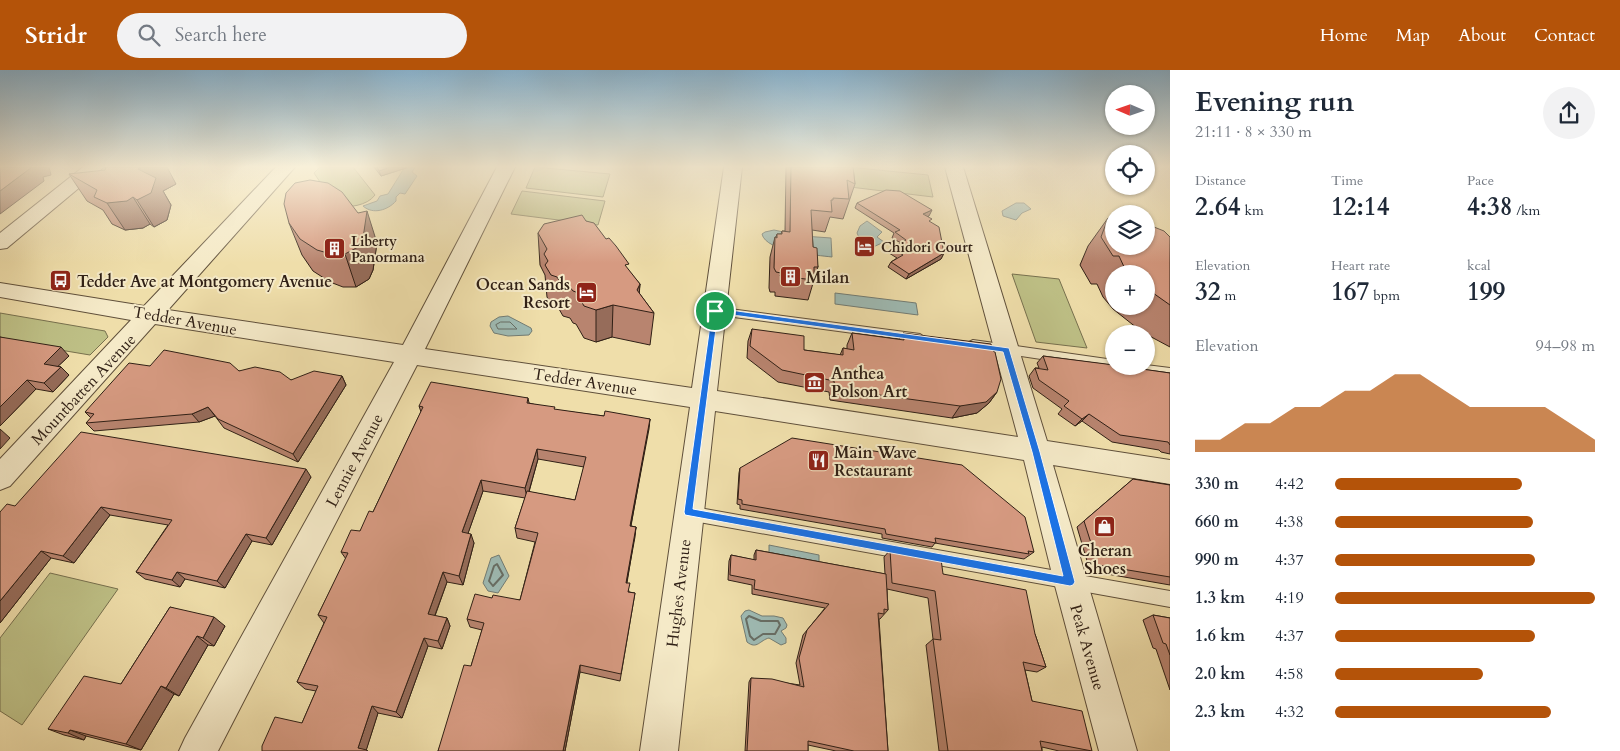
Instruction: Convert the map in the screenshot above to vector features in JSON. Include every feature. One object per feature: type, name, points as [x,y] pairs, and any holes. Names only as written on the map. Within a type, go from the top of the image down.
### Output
[{"type":"street","points":[[0,243],[55,199]]},
{"type":"street","name":"Mountbatten Avenue","points":[[0,478],[257,199]]},
{"type":"street","name":"Lennie Avenue","points":[[198,751],[410,355],[490,199]]},
{"type":"street","name":"Hughes Avenue","points":[[659,751],[729,199]]},
{"type":"street","name":"Peak Avenue","points":[[963,199],[1036,452],[1070,582],[1118,751]]},
{"type":"street","name":"Tedder Avenue","points":[[0,290],[152,314],[226,328],[703,399],[1170,472]]},
{"type":"lane","points":[[715,311],[930,340]]},
{"type":"lane","points":[[959,343],[1105,364]]},
{"type":"lane","points":[[1155,371],[1170,373]]},
{"type":"lane","points":[[688,512],[1170,599]]},
{"type":"green space","points":[[331,199],[372,199],[357,205],[336,206]]},
{"type":"green space","points":[[518,199],[587,199],[605,201],[598,225],[511,214]]},
{"type":"green space","points":[[1012,274],[1059,279],[1087,348],[1036,342]]},
{"type":"green space","points":[[0,313],[105,331],[108,337],[90,355],[0,340]]},
{"type":"green space","points":[[50,573],[118,589],[22,725],[0,711],[0,638]]},
{"type":"water","points":[[378,199],[396,199],[393,204],[385,209],[376,211],[363,206]]},
{"type":"water","points":[[1016,203],[1024,203],[1031,209],[1022,213],[1016,220],[1003,216],[1002,211]]},
{"type":"water","points":[[867,221],[882,232],[877,237],[884,242],[869,249],[861,242],[857,233],[860,226]]},
{"type":"water","points":[[774,230],[803,236],[831,238],[832,257],[793,252],[773,245],[762,234]]},
{"type":"water","points":[[835,293],[916,303],[918,315],[835,304]]},
{"type":"water","points":[[508,316],[531,328],[532,331],[529,335],[508,336],[494,333],[490,326],[491,322],[499,317]]},
{"type":"water","points":[[769,545],[819,555],[819,564],[769,554]]},
{"type":"water","points":[[499,555],[509,576],[498,593],[488,591],[483,583],[491,558]]},
{"type":"water","points":[[749,610],[762,616],[783,618],[787,625],[781,631],[786,638],[786,643],[781,645],[769,638],[756,645],[747,642],[741,616],[745,611]]},
{"type":"building","points":[[98,199],[130,199],[127,201],[107,203]]},
{"type":"building","points":[[285,199],[347,199],[358,213],[367,211],[363,238],[358,247],[345,254],[331,254],[317,250],[300,239],[289,223],[284,204]]},
{"type":"building","points":[[791,199],[833,199],[831,200],[832,212],[811,210],[813,247],[817,248],[818,267],[814,267],[814,280],[780,276],[781,273],[776,272],[774,268],[775,237],[777,238],[777,234],[782,234],[782,231],[790,232]]},
{"type":"building","points":[[866,199],[913,199],[932,210],[923,214],[932,219],[929,221],[939,227],[944,253],[909,274],[891,262],[903,255],[892,248],[906,240],[895,232],[900,230],[857,203]]},
{"type":"building","points":[[582,215],[586,221],[594,223],[606,239],[609,238],[616,246],[629,264],[625,265],[640,284],[637,290],[654,313],[613,305],[596,310],[584,306],[576,292],[569,286],[562,284],[557,277],[551,275],[545,265],[548,261],[544,254],[547,249],[538,233],[544,224]]},
{"type":"building","points":[[1105,226],[1105,243],[1101,237]]},
{"type":"building","points":[[1155,227],[1164,231],[1170,237],[1170,305],[1155,294],[1155,265],[1123,265],[1119,256],[1113,256],[1155,255]]},
{"type":"building","points":[[752,329],[804,336],[804,350],[843,355],[843,348],[854,350],[852,333],[904,340],[903,333],[991,344],[995,352],[1001,379],[997,392],[986,402],[960,406],[835,389],[834,381],[782,370],[750,346]]},
{"type":"building","points":[[0,337],[61,347],[44,364],[61,367],[44,383],[27,380],[0,407]]},
{"type":"building","points":[[164,350],[230,363],[239,371],[255,367],[280,372],[291,380],[314,371],[342,376],[293,454],[218,419],[208,407],[192,414],[86,423],[94,414],[85,412],[129,363],[150,366]]},
{"type":"building","points":[[1043,356],[1105,364],[1105,375],[1155,375],[1155,371],[1170,373],[1170,445],[1168,442],[1120,435],[1089,414],[1082,419],[1064,406],[1069,401],[1039,380],[1035,368],[1048,370]]},
{"type":"building","points":[[431,382],[528,398],[527,403],[555,407],[554,409],[604,416],[605,411],[650,419],[630,526],[636,527],[626,583],[630,583],[628,592],[635,593],[621,674],[580,665],[563,751],[438,751],[464,665],[471,666],[484,623],[467,619],[475,594],[492,598],[493,595],[520,600],[538,533],[515,528],[527,491],[575,500],[586,457],[537,449],[525,488],[481,480],[462,532],[471,534],[459,576],[443,572],[428,614],[447,618],[438,641],[424,638],[396,712],[372,706],[358,748],[367,751],[262,751],[262,746],[275,717],[302,723],[318,686],[297,682],[327,617],[318,615],[348,553],[341,552],[351,530],[360,531],[369,511],[373,512],[423,407],[419,406]]},
{"type":"building","points":[[81,432],[306,469],[266,538],[246,534],[217,581],[177,572],[172,580],[136,572],[172,520],[101,507],[63,556],[41,551],[0,601],[0,512],[7,504],[15,506]]},
{"type":"building","points":[[792,438],[962,465],[1025,517],[1034,552],[1028,551],[1029,554],[935,538],[936,543],[886,534],[885,529],[742,504],[742,500],[738,499],[740,468]]},
{"type":"building","points":[[1133,479],[1170,485],[1170,577],[1098,565],[1084,521]]},
{"type":"building","points":[[756,550],[886,574],[888,610],[884,609],[884,614],[878,613],[888,751],[854,751],[808,741],[808,751],[747,751],[751,678],[772,679],[804,687],[799,658],[807,630],[829,604],[754,589],[755,580],[730,575],[731,555],[756,560]]},
{"type":"building","points":[[890,550],[941,559],[943,574],[1026,590],[1035,634],[1046,667],[1023,662],[1032,701],[1082,711],[1092,751],[1040,741],[1042,751],[948,751],[933,639],[941,640],[935,591],[892,583]]},
{"type":"building","points":[[170,607],[214,617],[203,638],[197,636],[166,688],[161,686],[126,744],[70,730],[68,733],[48,729],[84,676],[121,684]]},
{"type":"building","points":[[1153,615],[1170,618],[1170,655],[1166,644],[1163,643]]},
{"type":"place","name":"Chidori Court","points":[[865,247]]},
{"type":"place","name":"Liberty Panormana","points":[[335,249]]},
{"type":"place","name":"Milan","points":[[790,277]]},
{"type":"place","name":"Tedder Ave at Montgomery Avenue","points":[[61,281]]},
{"type":"place","name":"Ocean Sands Resort","points":[[586,293]]},
{"type":"place","name":"Anthea Polson Art","points":[[815,382]]},
{"type":"place","name":"Main Wave Restaurant","points":[[818,461]]},
{"type":"place","name":"Cheran Shoes","points":[[1105,526]]},
{"type":"route","points":[[715,311],[1006,350],[1036,452],[1070,582],[688,512],[715,311]]}]
